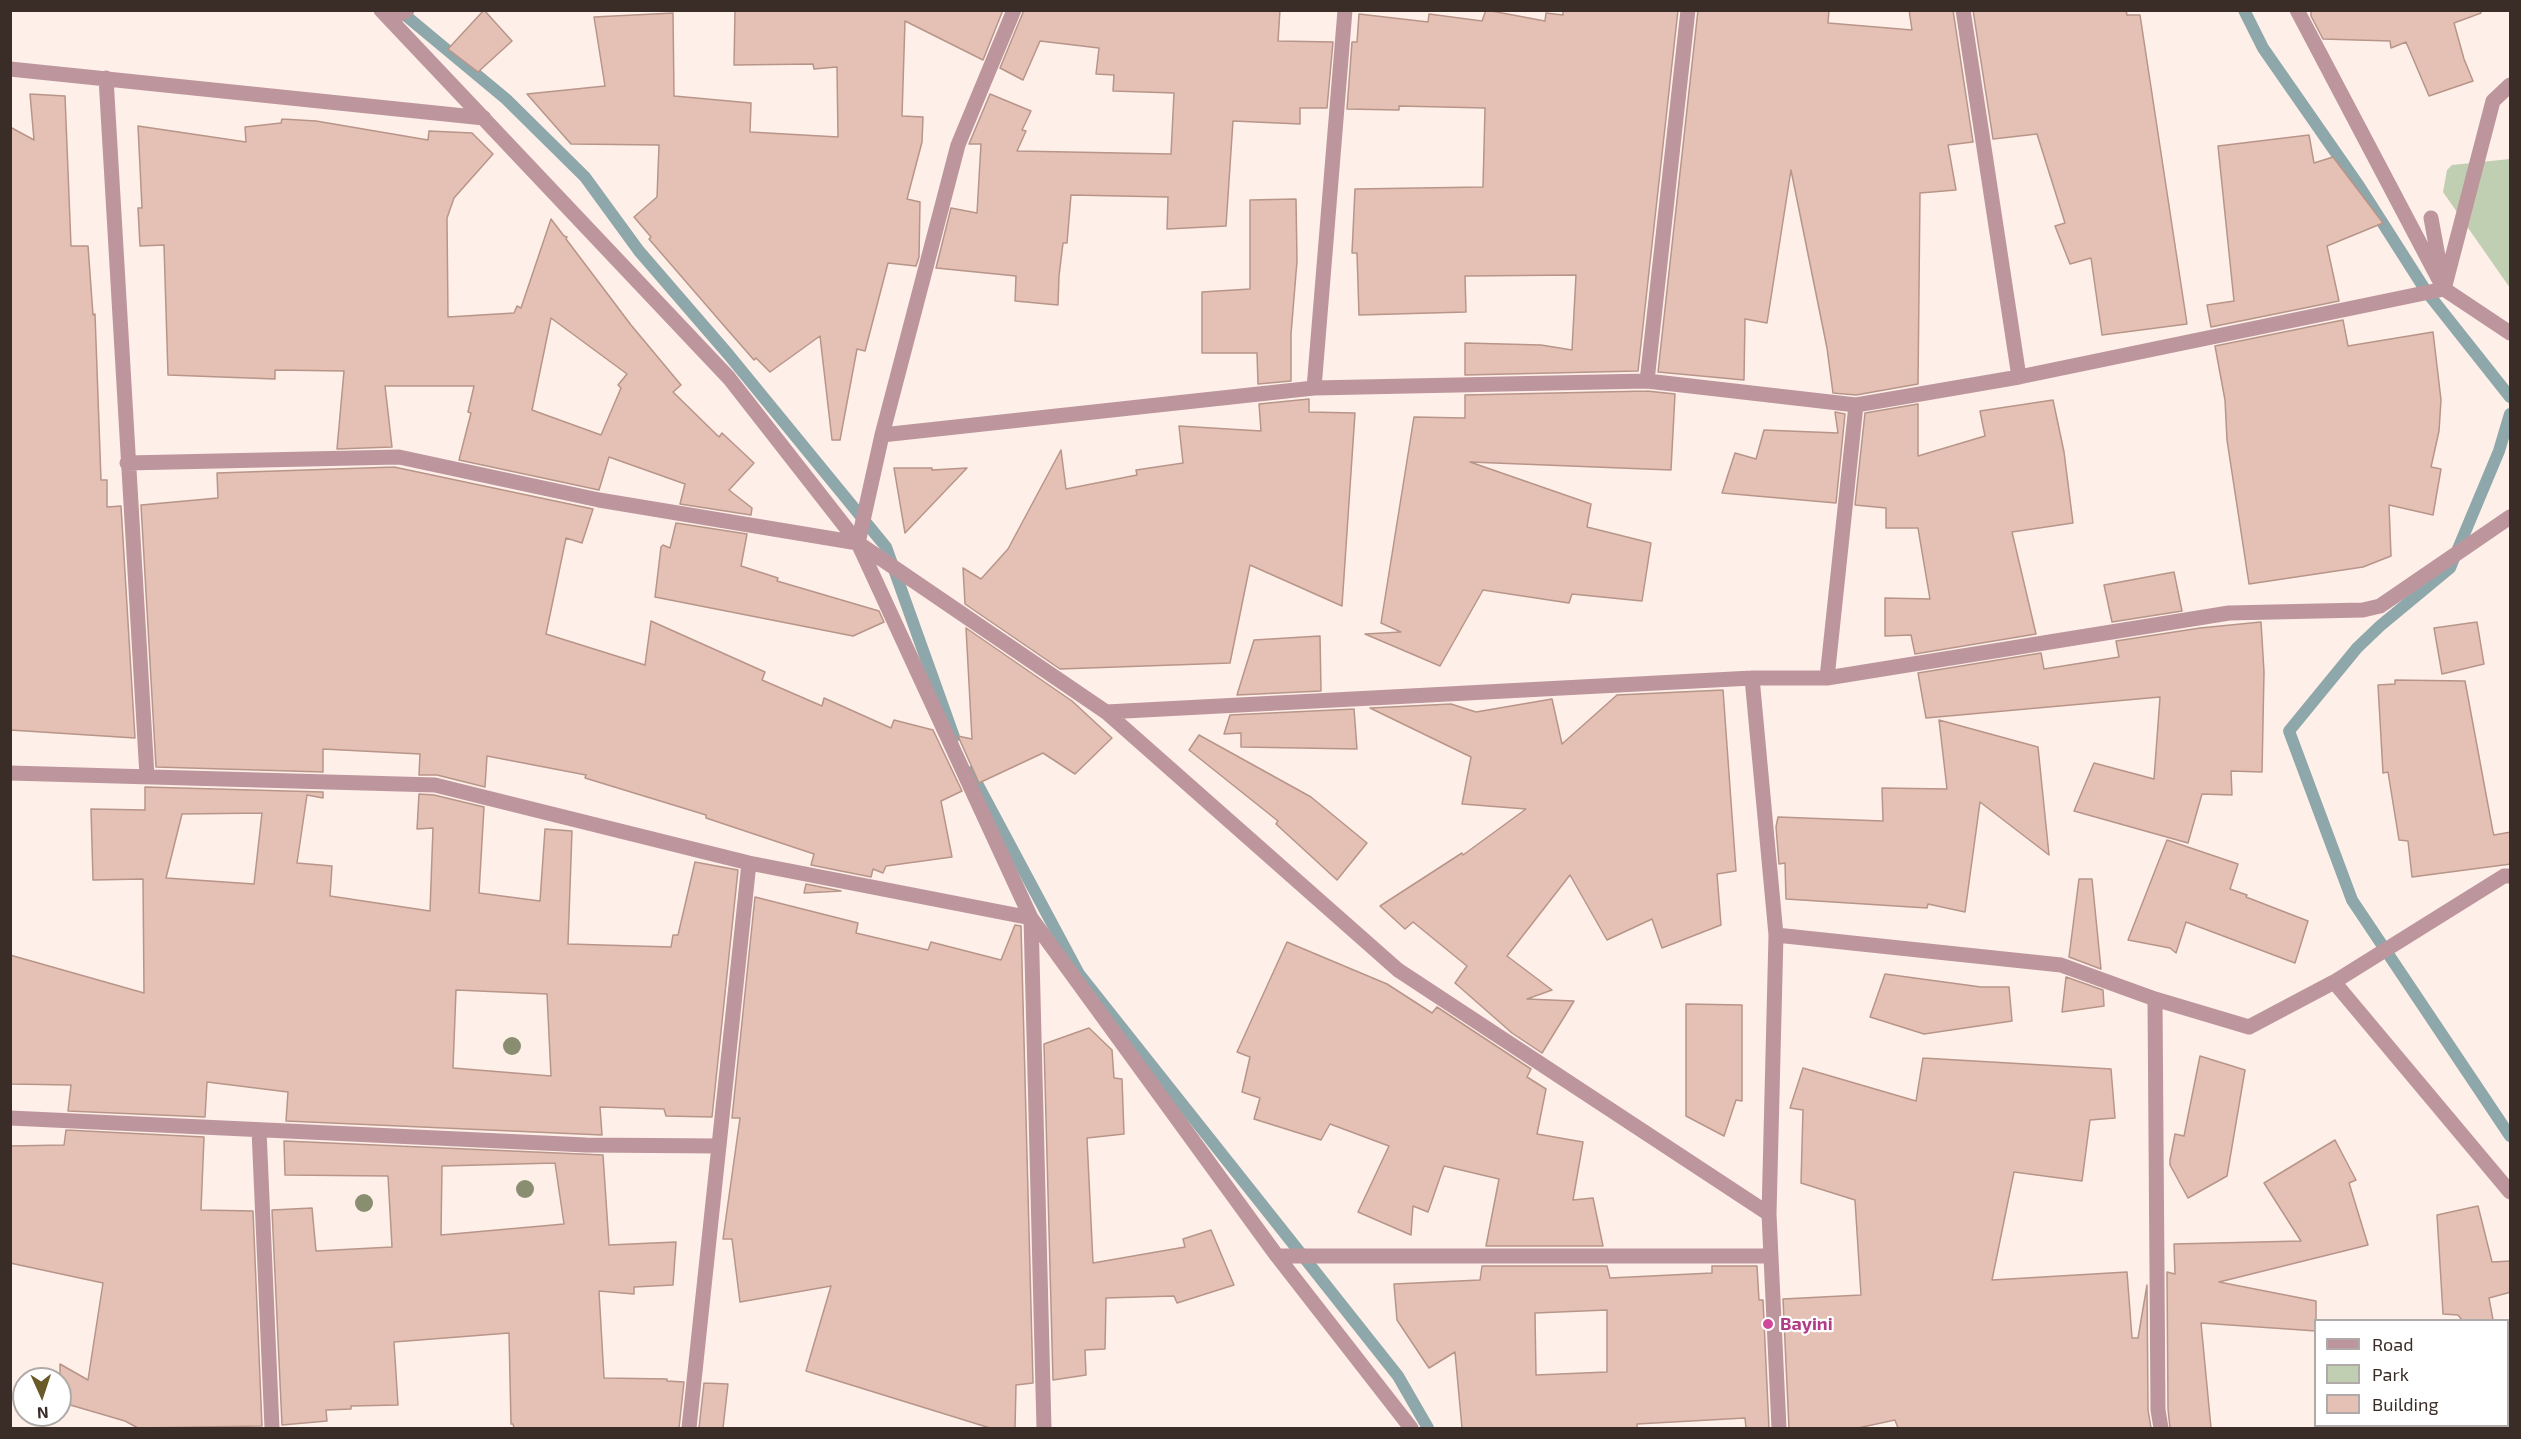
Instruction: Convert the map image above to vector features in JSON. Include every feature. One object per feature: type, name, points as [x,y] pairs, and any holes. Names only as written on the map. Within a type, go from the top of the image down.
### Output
[{"type":"street","points":[[386,15],[407,10]]},
{"type":"street","points":[[858,543],[882,435],[958,145],[1014,10]]},
{"type":"street","points":[[1314,388],[1345,10]]},
{"type":"street","points":[[1647,381],[1688,10]]},
{"type":"street","points":[[1963,10],[2019,377]]},
{"type":"street","points":[[2297,10],[2444,289],[2511,333]]},
{"type":"street","points":[[386,15],[729,378],[858,543],[1031,918],[1277,1256],[1411,1428]]},
{"type":"street","points":[[10,69],[484,118]]},
{"type":"street","points":[[106,78],[147,776]]},
{"type":"street","points":[[2444,289],[2493,101],[2511,84]]},
{"type":"street","points":[[2431,218],[2444,289]]},
{"type":"street","points":[[882,435],[1314,388],[1647,381],[1856,405],[2019,377],[2444,289]]},
{"type":"street","points":[[1827,678],[1856,405]]},
{"type":"street","points":[[127,463],[399,457],[599,500],[858,543],[1106,712],[1398,970],[1769,1214]]},
{"type":"street","points":[[1106,712],[1752,678],[1827,678],[2229,613],[2363,610],[2380,606],[2511,517]]},
{"type":"street","points":[[1752,678],[1776,935],[1769,1214],[1779,1428]]},
{"type":"street","points":[[10,773],[435,785],[749,863],[1031,918]]},
{"type":"street","points":[[689,1428],[749,863]]},
{"type":"street","points":[[1776,935],[2061,965],[2155,999],[2249,1028],[2334,982],[2504,876],[2511,876]]},
{"type":"street","points":[[1031,918],[1044,1428]]},
{"type":"street","points":[[2334,982],[2511,1192]]},
{"type":"street","points":[[2155,999],[2158,1410],[2161,1428]]},
{"type":"street","points":[[10,1118],[586,1145],[718,1146]]},
{"type":"street","points":[[259,1130],[272,1428]]},
{"type":"street","points":[[1277,1256],[1770,1256]]},
{"type":"green space","points":[[2510,159],[2510,288],[2443,192],[2447,170],[2452,165]]},
{"type":"building","points":[[484,10],[512,41],[478,72],[448,49]]},
{"type":"building","points":[[735,10],[1003,10],[983,60],[905,21],[902,116],[923,117],[922,142],[907,199],[920,202],[919,257],[916,266],[888,263],[865,351],[857,349],[840,440],[832,440],[820,336],[770,372],[756,358],[754,360],[649,239],[651,237],[634,217],[657,197],[659,145],[571,144],[527,94],[605,86],[594,17],[673,13],[674,96],[751,103],[750,132],[838,137],[837,67],[814,69],[813,64],[734,65]]},
{"type":"building","points":[[1024,10],[1280,10],[1278,41],[1333,42],[1327,108],[1300,108],[1300,124],[1233,121],[1226,226],[1167,229],[1168,197],[1071,195],[1067,243],[1063,243],[1059,276],[1058,305],[1015,301],[1016,276],[936,268],[951,208],[977,213],[981,144],[969,144],[990,94],[1031,111],[1022,130],[1026,131],[1017,151],[1171,154],[1174,93],[1113,91],[1114,75],[1096,74],[1099,48],[1040,41],[1023,80],[1000,68]]},
{"type":"building","points":[[1486,10],[1545,21],[1546,13],[1563,15],[1563,10],[1678,10],[1638,371],[1465,375],[1465,343],[1541,345],[1572,350],[1576,275],[1465,276],[1466,312],[1359,315],[1357,253],[1352,253],[1355,189],[1483,187],[1485,108],[1399,106],[1399,110],[1347,109],[1352,42],[1357,42],[1359,14],[1428,22],[1429,14],[1482,21]]},
{"type":"building","points":[[1698,10],[1829,10],[1828,23],[1912,30],[1909,10],[1953,10],[1973,142],[1948,145],[1956,190],[1920,193],[1918,384],[1856,395],[1833,393],[1827,348],[1791,170],[1767,323],[1745,319],[1744,380],[1658,372]]},
{"type":"building","points":[[1973,10],[2126,10],[2127,15],[2140,15],[2187,324],[2102,335],[2091,258],[2070,264],[2055,226],[2065,223],[2037,134],[1993,139]]},
{"type":"building","points":[[2311,10],[2480,10],[2481,13],[2454,23],[2473,81],[2429,96],[2406,42],[2391,48],[2390,41],[2323,39],[2311,16]]},
{"type":"building","points":[[30,94],[65,96],[71,246],[88,246],[93,315],[95,314],[101,480],[107,480],[107,507],[121,506],[135,738],[10,730],[10,127],[34,140]]},
{"type":"building","points":[[282,119],[316,121],[428,140],[429,131],[472,133],[493,154],[454,198],[447,218],[448,317],[514,313],[517,306],[521,308],[551,219],[567,237],[566,239],[631,325],[681,385],[673,392],[719,437],[722,433],[754,463],[729,490],[752,508],[751,515],[680,504],[685,484],[609,457],[599,490],[459,460],[471,413],[468,412],[474,386],[385,386],[392,447],[337,449],[344,371],[275,370],[275,379],[168,375],[164,245],[140,246],[138,208],[142,208],[138,126],[246,142],[245,127],[281,123]],"holes":[[[551,318],[627,374],[618,385],[621,388],[601,435],[532,410]]]},
{"type":"building","points":[[2309,135],[2314,163],[2333,157],[2383,223],[2327,246],[2339,301],[2211,327],[2207,305],[2234,301],[2218,146]]},
{"type":"building","points":[[1296,199],[1297,261],[1291,334],[1291,381],[1258,384],[1257,353],[1202,353],[1202,292],[1250,289],[1250,200]]},
{"type":"building","points":[[2343,320],[2348,346],[2433,332],[2441,400],[2439,431],[2431,467],[2441,469],[2433,515],[2389,505],[2391,556],[2363,567],[2249,584],[2227,440],[2225,400],[2215,346]]},
{"type":"building","points":[[1647,391],[1675,394],[1671,470],[1470,462],[1591,504],[1587,527],[1651,543],[1642,601],[1572,594],[1569,603],[1483,590],[1440,666],[1365,634],[1401,632],[1381,623],[1414,417],[1465,418],[1465,395]]},
{"type":"building","points":[[1309,399],[1309,412],[1355,413],[1342,606],[1250,565],[1230,663],[1060,669],[965,604],[963,568],[981,579],[1008,549],[1061,450],[1066,489],[1137,475],[1136,470],[1183,463],[1179,426],[1261,431],[1259,404]]},
{"type":"building","points":[[2053,400],[2064,452],[2073,523],[2012,532],[2036,634],[1915,654],[1911,635],[1885,636],[1885,598],[1930,599],[1918,528],[1886,528],[1886,508],[1855,505],[1865,413],[1918,404],[1918,456],[1985,436],[1980,411]]},
{"type":"building","points":[[1835,412],[1845,414],[1836,503],[1722,493],[1735,453],[1756,459],[1764,430],[1838,433]]},
{"type":"building","points":[[394,467],[593,509],[582,543],[566,538],[546,634],[645,665],[651,621],[765,672],[762,680],[822,706],[824,698],[891,728],[894,720],[933,730],[962,791],[941,801],[952,857],[886,866],[883,873],[873,869],[871,877],[811,865],[814,854],[706,818],[706,815],[585,778],[586,775],[487,756],[485,787],[437,775],[419,775],[420,754],[323,749],[323,772],[156,767],[141,505],[218,498],[217,473]]},
{"type":"building","points":[[894,468],[932,468],[932,470],[967,468],[905,533]]},
{"type":"building","points":[[676,523],[747,534],[741,566],[778,578],[777,581],[879,611],[884,622],[853,636],[655,597],[661,547],[663,545],[670,548]]},
{"type":"building","points":[[2174,572],[2182,611],[2112,622],[2104,585]]},
{"type":"building","points":[[2261,622],[2264,672],[2262,772],[2231,771],[2232,795],[2202,794],[2188,843],[2074,811],[2094,763],[2154,779],[2160,697],[1926,718],[1918,673],[2041,653],[2044,669],[2119,657],[2116,641],[2200,628]]},
{"type":"building","points":[[2477,622],[2484,664],[2442,674],[2434,628]]},
{"type":"building","points":[[966,628],[1072,701],[1112,738],[1075,774],[1043,753],[979,783],[958,736],[972,739]]},
{"type":"building","points":[[1320,636],[1321,691],[1237,695],[1254,640]]},
{"type":"building","points":[[2395,680],[2465,681],[2493,832],[2494,835],[2511,832],[2511,864],[2412,877],[2408,841],[2399,840],[2388,772],[2383,773],[2378,685],[2395,684]]},
{"type":"building","points":[[1723,690],[1736,871],[1717,874],[1721,925],[1662,948],[1652,919],[1607,940],[1570,875],[1507,956],[1552,990],[1527,999],[1574,1001],[1542,1053],[1512,1033],[1455,983],[1467,966],[1413,922],[1405,929],[1380,906],[1462,853],[1463,855],[1526,809],[1462,804],[1471,757],[1370,708],[1451,704],[1476,712],[1552,699],[1562,744],[1617,695]]},
{"type":"building","points":[[1354,709],[1357,749],[1241,747],[1241,733],[1224,734],[1230,715]]},
{"type":"building","points":[[1939,720],[2038,747],[2049,855],[1980,802],[1965,912],[1928,904],[1927,908],[1786,899],[1785,863],[1779,864],[1776,827],[1778,817],[1883,821],[1882,788],[1947,789]]},
{"type":"building","points":[[1199,735],[1311,797],[1367,843],[1337,880],[1276,824],[1278,821],[1189,750]]},
{"type":"building","points":[[145,787],[323,792],[323,798],[307,795],[297,863],[332,866],[330,896],[430,911],[433,828],[417,829],[419,794],[434,795],[484,807],[479,893],[540,901],[545,829],[572,831],[568,944],[671,947],[673,935],[678,935],[695,862],[738,870],[712,1117],[666,1116],[664,1109],[600,1107],[602,1135],[286,1121],[288,1092],[207,1082],[205,1117],[68,1111],[71,1085],[10,1084],[10,955],[144,993],[143,879],[93,880],[91,809],[145,810]],"holes":[[[262,813],[254,884],[166,878],[182,814]],[[456,990],[547,994],[551,1076],[453,1068]]]},
{"type":"building","points":[[2167,840],[2238,864],[2230,889],[2308,921],[2295,963],[2186,922],[2176,953],[2170,948],[2128,940]]},
{"type":"building","points":[[2079,879],[2092,879],[2101,969],[2069,957]]},
{"type":"building","points":[[806,884],[841,891],[804,893]]},
{"type":"building","points":[[755,897],[858,923],[856,933],[928,950],[931,942],[1001,960],[1015,925],[1021,926],[1033,1383],[1016,1385],[1015,1428],[990,1428],[806,1371],[831,1286],[740,1302],[732,1239],[723,1239],[740,1118],[732,1118]]},
{"type":"building","points":[[1287,942],[1387,984],[1432,1013],[1437,1007],[1531,1069],[1527,1077],[1546,1089],[1537,1134],[1583,1142],[1573,1200],[1593,1198],[1603,1246],[1486,1246],[1499,1179],[1444,1166],[1428,1212],[1413,1206],[1411,1235],[1358,1212],[1389,1146],[1330,1124],[1321,1140],[1254,1119],[1260,1098],[1242,1092],[1250,1057],[1237,1052]]},
{"type":"building","points":[[1885,974],[1981,987],[2009,987],[2012,1021],[1924,1034],[1870,1017]]},
{"type":"building","points":[[2066,977],[2103,990],[2104,1006],[2062,1012]]},
{"type":"building","points":[[1686,1004],[1742,1005],[1742,1101],[1736,1100],[1724,1136],[1686,1116]]},
{"type":"building","points":[[1089,1028],[1112,1050],[1114,1078],[1122,1079],[1124,1134],[1087,1138],[1093,1263],[1185,1247],[1183,1239],[1211,1230],[1234,1285],[1177,1303],[1174,1296],[1106,1298],[1105,1349],[1085,1350],[1086,1375],[1053,1380],[1044,1044]]},
{"type":"building","points":[[2200,1056],[2245,1070],[2227,1176],[2188,1198],[2170,1165],[2170,1160],[2175,1134],[2184,1136]]},
{"type":"building","points":[[1923,1058],[2111,1069],[2115,1118],[2090,1120],[2082,1181],[2014,1172],[1992,1280],[2127,1272],[2132,1338],[2138,1338],[2147,1285],[2148,1410],[2151,1428],[1898,1428],[1895,1420],[1858,1428],[1789,1428],[1783,1299],[1861,1295],[1855,1200],[1801,1183],[1803,1110],[1790,1108],[1803,1068],[1916,1101]]},
{"type":"building","points":[[66,1130],[204,1137],[201,1210],[253,1211],[262,1426],[138,1428],[125,1421],[72,1406],[72,1371],[88,1380],[103,1283],[10,1263],[10,1146],[64,1145]]},
{"type":"building","points":[[2335,1140],[2356,1180],[2349,1183],[2368,1245],[2219,1282],[2316,1301],[2314,1331],[2201,1323],[2211,1428],[2170,1428],[2167,1272],[2175,1274],[2174,1244],[2301,1241],[2264,1183]]},
{"type":"building","points":[[284,1141],[603,1155],[609,1245],[676,1242],[673,1285],[634,1287],[634,1294],[599,1291],[604,1378],[667,1379],[667,1381],[684,1382],[679,1428],[514,1428],[511,1424],[509,1333],[394,1342],[398,1405],[351,1406],[351,1409],[326,1410],[327,1421],[282,1425],[272,1210],[312,1208],[316,1251],[392,1247],[388,1176],[285,1175]],"holes":[[[555,1163],[564,1224],[441,1235],[442,1166]]]},
{"type":"building","points":[[2478,1206],[2492,1262],[2511,1261],[2511,1292],[2489,1298],[2493,1319],[2461,1319],[2458,1315],[2443,1314],[2437,1215]]},
{"type":"building","points":[[1482,1266],[1607,1266],[1610,1278],[1712,1273],[1712,1266],[1757,1266],[1759,1300],[1763,1300],[1769,1428],[1746,1428],[1745,1418],[1637,1424],[1637,1428],[1462,1428],[1455,1352],[1429,1368],[1397,1320],[1394,1284],[1480,1280]],"holes":[[[1607,1310],[1607,1372],[1536,1375],[1535,1313]]]},
{"type":"building","points":[[704,1383],[728,1384],[723,1428],[699,1428]]},
{"type":"waterway","points":[[399,10],[506,99],[585,177],[639,251],[728,354],[886,547],[954,737]]},
{"type":"waterway","points":[[2244,10],[2263,48],[2359,186],[2426,291],[2510,397]]},
{"type":"waterway","points":[[2510,414],[2499,451],[2450,568],[2357,648],[2289,731],[2352,900],[2510,1136]]},
{"type":"waterway","points":[[971,772],[1079,974],[1398,1376],[1428,1428]]},
{"type":"place","name":"Bayini","points":[[1768,1324]]}]
